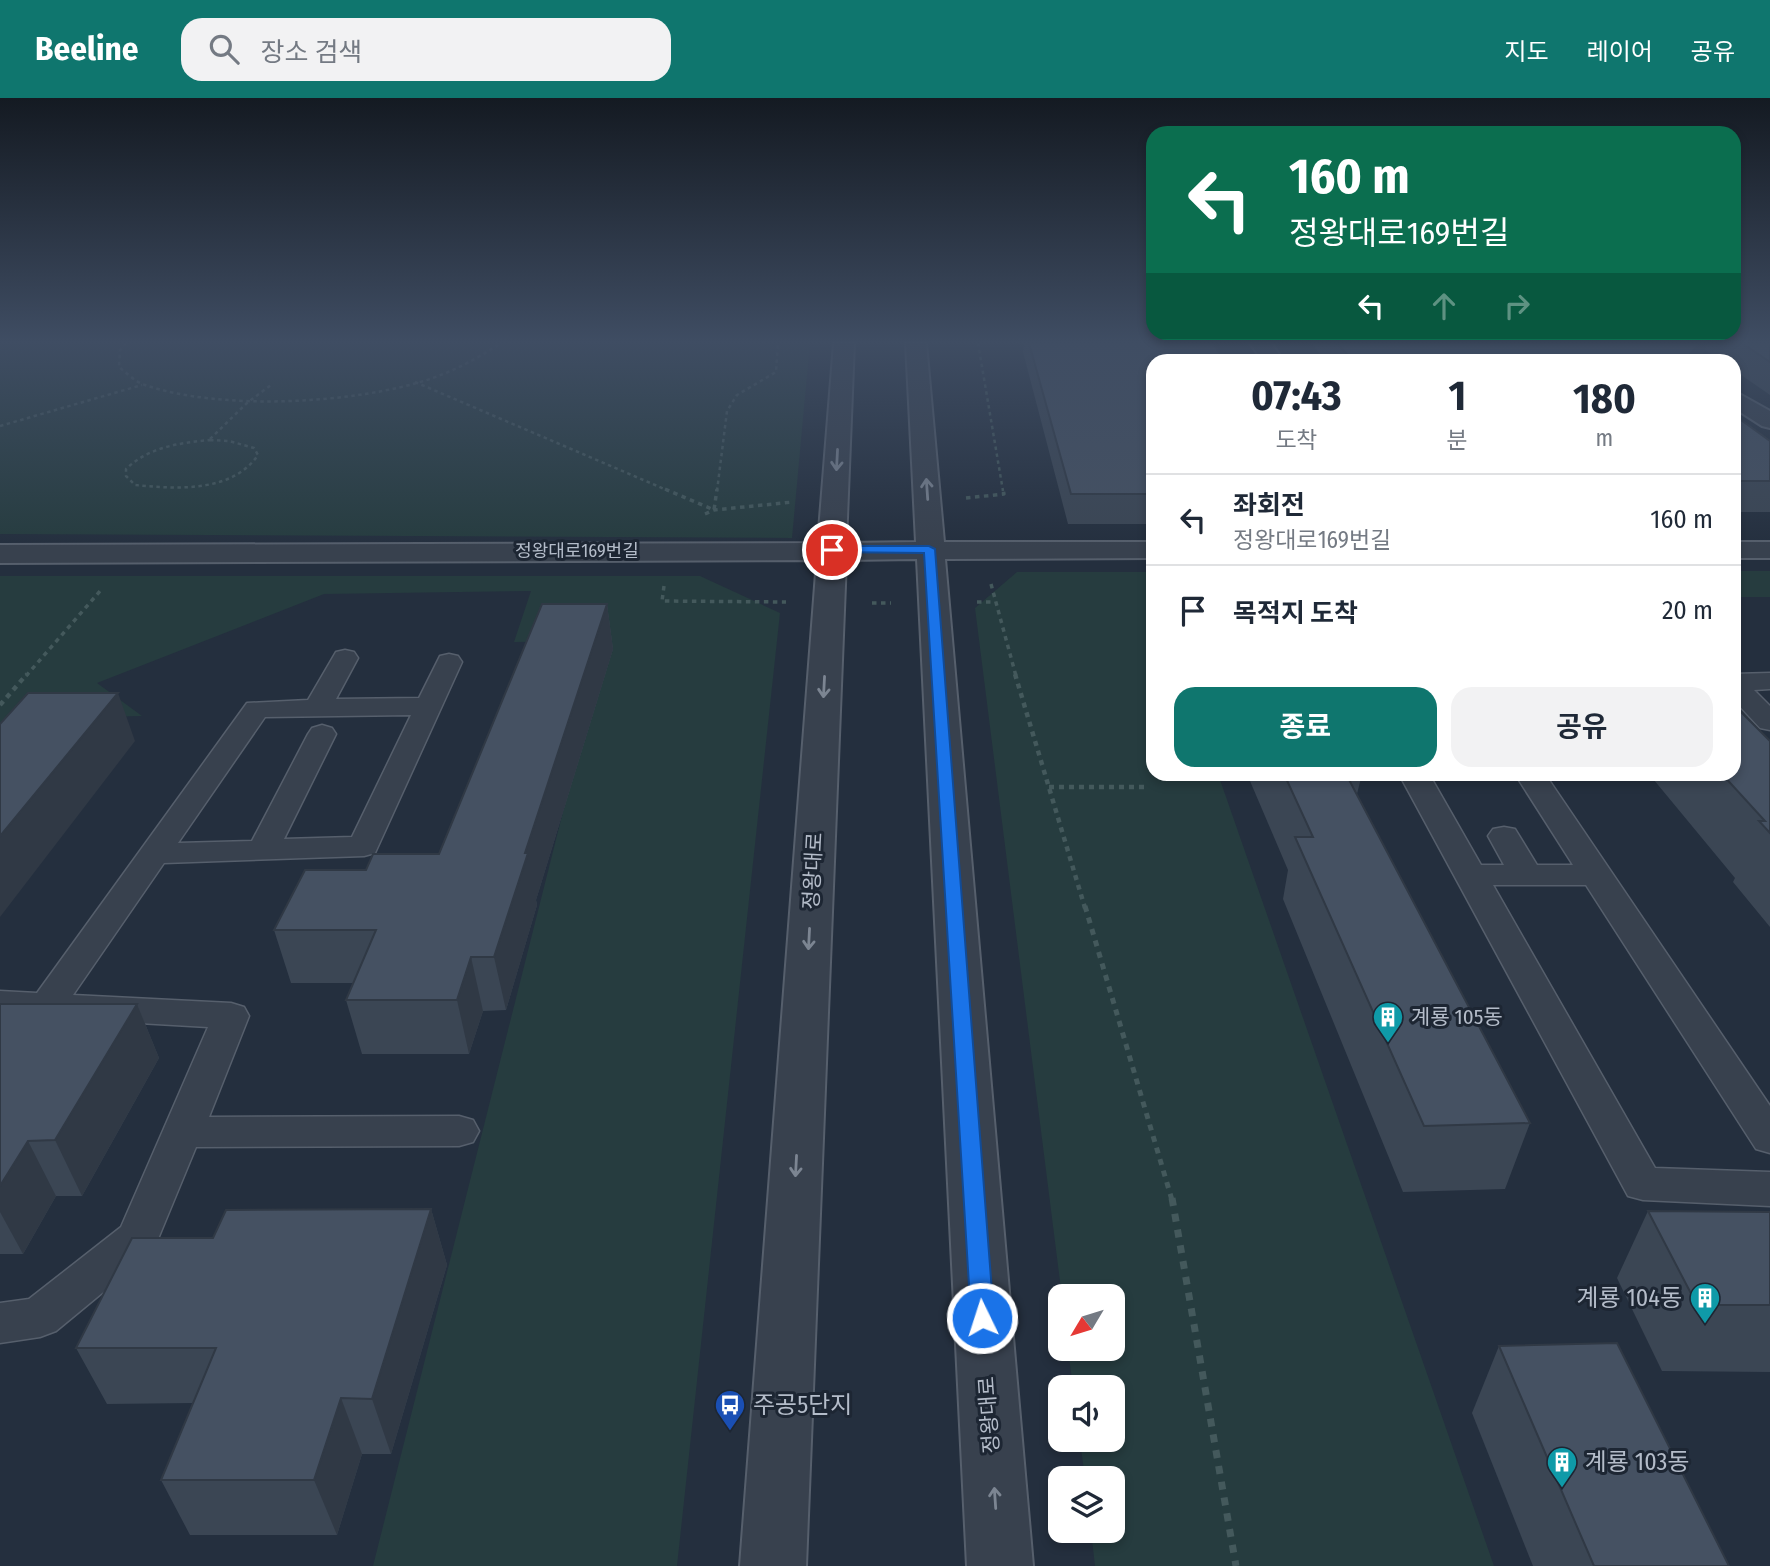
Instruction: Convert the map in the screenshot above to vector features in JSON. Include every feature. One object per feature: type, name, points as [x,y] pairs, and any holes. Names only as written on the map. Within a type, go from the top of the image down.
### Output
[{"type":"street","name":"정왕대로","points":[[773,1566],[840,412]]},
{"type":"street","name":"정왕대로","points":[[920,412],[1000,1566]]},
{"type":"street","points":[[1755,412],[1770,421]]},
{"type":"street","name":"정왕대로169번길","points":[[0,554],[1146,550]]},
{"type":"street","points":[[1741,550],[1770,550]]},
{"type":"lane","points":[[263,850],[345,658]]},
{"type":"lane","points":[[154,854],[364,846],[449,662]]},
{"type":"lane","points":[[1741,683],[1770,681]]},
{"type":"lane","points":[[1741,691],[1770,722]]},
{"type":"lane","points":[[47,1005],[257,709],[319,721],[428,706]]},
{"type":"lane","points":[[1418,781],[1643,1184],[1770,1189]]},
{"type":"lane","points":[[1535,781],[1770,1138]]},
{"type":"lane","points":[[1504,836],[1526,875]]},
{"type":"lane","points":[[1470,875],[1597,874]]},
{"type":"lane","points":[[0,1003],[231,1016],[138,1238],[40,1317],[0,1323]]},
{"type":"lane","points":[[182,1132],[459,1131]]},
{"type":"path","points":[[0,426],[49,412]]},
{"type":"path","points":[[210,440],[229,441],[254,448],[258,455],[255,462],[230,477],[189,486],[135,485],[126,477],[126,469],[133,460],[166,446],[210,440],[239,412]]},
{"type":"path","points":[[484,412],[714,510],[727,412]]},
{"type":"path","points":[[990,412],[1004,494]]},
{"type":"path","points":[[0,705],[107,582]]},
{"type":"path","points":[[993,602],[1172,1198],[1236,1566]]},
{"type":"path","points":[[1049,788],[1149,788]]},
{"type":"green space","points":[[0,412],[804,412],[792,538],[0,534]]},
{"type":"green space","points":[[1741,571],[1770,571],[1770,597],[1741,597]]},
{"type":"green space","points":[[1017,572],[1146,572],[1146,781],[1220,781],[1494,1566],[1095,1566],[1092,1543],[1125,1543],[1125,1466],[1083,1466],[1082,1452],[1125,1452],[1125,1375],[1071,1375],[1070,1362],[1125,1362],[1125,1284],[1060,1284],[975,608]]},
{"type":"green space","points":[[0,576],[700,576],[780,613],[677,1566],[373,1566],[606,641],[514,642],[531,591],[324,594],[97,683],[142,716],[55,718],[0,787]]},
{"type":"building","points":[[1048,412],[1146,412],[1146,494],[1071,494]]},
{"type":"building","points":[[1741,420],[1770,441],[1770,481],[1741,481]]},
{"type":"building","points":[[542,604],[607,604],[525,853],[528,853],[494,957],[471,957],[457,1000],[346,1000],[376,930],[274,930],[305,870],[366,870],[373,854],[439,854]]},
{"type":"building","points":[[28,693],[118,693],[0,836],[0,724]]},
{"type":"building","points":[[1741,712],[1770,741],[1770,833],[1759,821],[1765,821],[1728,781],[1741,781]]},
{"type":"building","points":[[1287,781],[1350,781],[1530,1123],[1424,1126],[1295,837],[1313,837]]},
{"type":"building","points":[[0,1004],[137,1004],[55,1140],[28,1141],[0,1186]]},
{"type":"building","points":[[431,1209],[372,1399],[341,1398],[314,1480],[161,1480],[216,1348],[76,1348],[132,1238],[213,1238],[226,1210]]},
{"type":"building","points":[[1648,1211],[1770,1212],[1770,1305],[1697,1305]]},
{"type":"building","points":[[1617,1343],[1729,1566],[1594,1566],[1499,1346]]},
{"type":"place","name":"계룡 105동","points":[[1388,1044]]},
{"type":"place","name":"계룡 104동","points":[[1705,1325]]},
{"type":"place","name":"주공5단지","points":[[730,1432]]},
{"type":"place","name":"계룡 103동","points":[[1562,1489]]},
{"type":"route","points":[[832,550],[929,549],[982,1318]]}]
